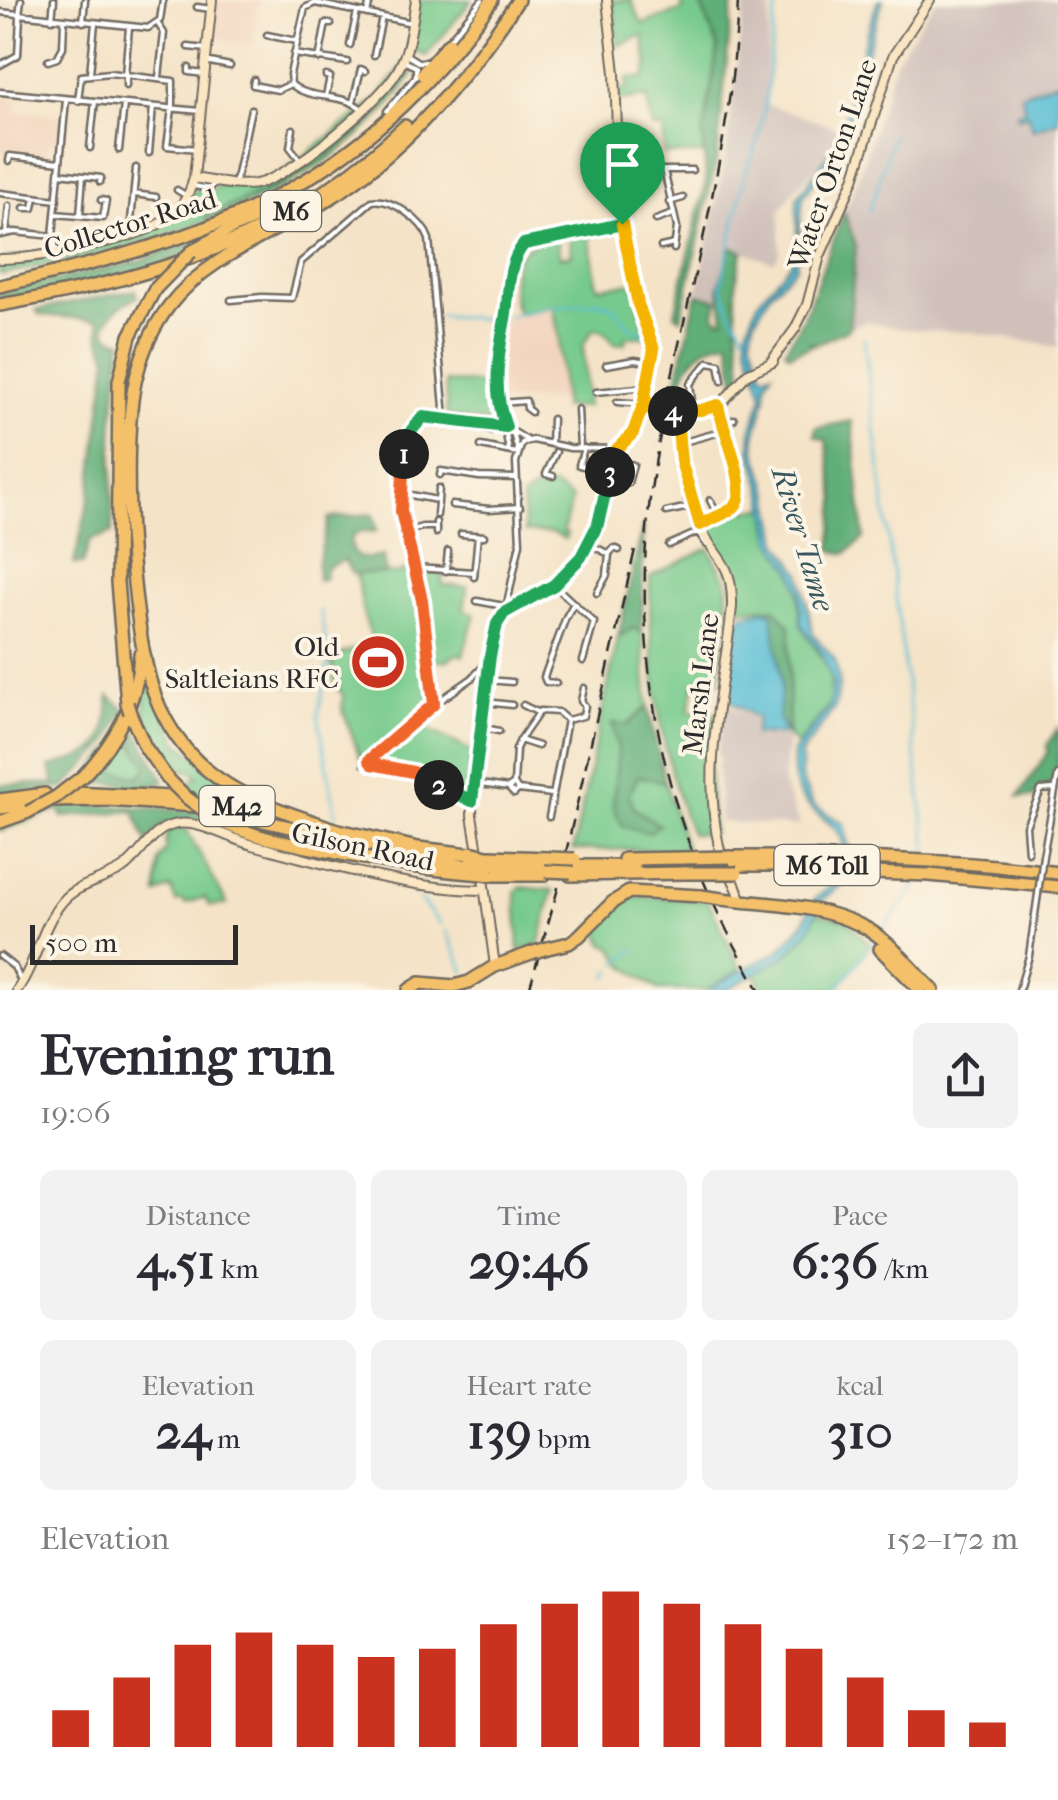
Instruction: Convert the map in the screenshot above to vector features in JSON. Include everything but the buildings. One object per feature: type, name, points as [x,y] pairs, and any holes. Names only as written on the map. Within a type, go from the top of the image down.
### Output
[{"type":"highway","name":"Collector Road","points":[[0,278],[152,243],[253,205],[323,164],[388,111],[483,0]]},
{"type":"highway","name":"Collector Road","points":[[0,286],[179,240],[290,191],[379,128],[423,84],[492,0]]},
{"type":"highway","name":"M6","points":[[0,308],[114,289],[165,275],[226,252],[290,219],[339,187],[421,120],[458,81],[514,0]]},
{"type":"highway","name":"M6","points":[[0,308],[114,283],[209,252],[306,202],[396,134],[460,69],[514,0]]},
{"type":"highway","points":[[420,69],[432,69],[464,37]]},
{"type":"highway","points":[[338,830],[251,798],[213,775],[172,730],[149,678],[139,614],[131,524],[131,409],[137,374],[154,331],[170,306],[199,276],[352,184],[421,120]]},
{"type":"highway","points":[[396,134],[308,194],[232,228],[191,252],[155,289],[130,336],[118,381],[117,582],[129,708],[145,746],[167,778],[194,804],[216,818],[272,840],[432,870],[471,862],[572,868],[874,858],[1058,880]]},
{"type":"highway","points":[[0,822],[56,797],[83,776],[112,741],[130,705],[140,664],[139,614]]},
{"type":"highway","name":"M42","points":[[0,800],[70,792],[173,795],[248,808],[471,862]]},
{"type":"highway","name":"M42","points":[[251,798],[471,862]]},
{"type":"highway","name":"M42","points":[[0,808],[107,800],[195,806],[438,859],[471,862]]},
{"type":"highway","points":[[491,864],[546,868]]},
{"type":"highway","points":[[926,864],[1058,880]]},
{"type":"highway","name":"M6 Toll","points":[[733,865],[926,864]]},
{"type":"highway","points":[[572,868],[618,874],[683,866]]},
{"type":"highway","points":[[409,990],[420,983],[454,986],[470,982],[495,966],[568,943],[629,892],[739,899],[824,910],[857,924],[933,990]]},
{"type":"highway","points":[[875,939],[920,990]]},
{"type":"main road","points":[[193,182],[268,181],[301,161],[386,89],[404,58],[416,0]]},
{"type":"main road","points":[[495,966],[472,801],[486,673],[497,624],[504,609],[554,585],[569,572],[589,544],[616,449],[633,433],[653,364],[652,336],[638,304],[622,224],[607,0]]},
{"type":"main road","name":"Water Orton Lane","points":[[718,405],[752,372],[768,364],[808,304],[822,250],[854,179],[888,66],[930,0]]},
{"type":"main road","points":[[0,260],[28,259],[134,233],[165,221],[188,196],[197,150],[211,4]]},
{"type":"main road","points":[[643,404],[673,412],[718,405]]},
{"type":"main road","name":"Marsh Lane","points":[[673,412],[690,502],[699,528],[724,560],[732,585],[712,772],[718,841],[739,899]]},
{"type":"main road","name":"Gilson Road","points":[[19,987],[63,901],[121,870],[158,832],[177,824],[192,824],[250,845],[368,873],[485,890]]},
{"type":"street","points":[[0,65],[18,55],[21,0]]},
{"type":"street","points":[[52,20],[54,0]]},
{"type":"street","points":[[83,22],[85,0]]},
{"type":"street","points":[[159,78],[164,33],[158,24],[163,0]]},
{"type":"street","points":[[302,0],[308,6]]},
{"type":"street","points":[[367,14],[370,0]]},
{"type":"street","points":[[404,58],[426,63],[432,59],[483,0]]},
{"type":"street","points":[[290,84],[308,6],[324,2],[412,24]]},
{"type":"street","points":[[196,7],[211,4]]},
{"type":"street","points":[[0,12],[130,27],[158,24]]},
{"type":"street","points":[[350,46],[357,12]]},
{"type":"street","points":[[373,52],[382,17]]},
{"type":"street","points":[[48,61],[57,58],[63,47],[64,21]]},
{"type":"street","points":[[319,59],[326,23],[330,24]]},
{"type":"street","points":[[90,75],[95,24]]},
{"type":"street","points":[[126,86],[130,27]]},
{"type":"street","points":[[267,35],[297,41]]},
{"type":"street","points":[[188,47],[206,49]]},
{"type":"street","points":[[294,54],[347,62]]},
{"type":"street","points":[[404,58],[420,69]]},
{"type":"street","points":[[205,61],[230,66]]},
{"type":"street","points":[[190,68],[189,72],[204,74]]},
{"type":"street","points":[[353,102],[360,70],[365,70]]},
{"type":"street","points":[[78,101],[81,76],[126,75],[174,81],[167,146],[197,150]]},
{"type":"street","points":[[326,76],[330,76],[326,96]]},
{"type":"street","points":[[254,80],[253,84],[275,90],[290,84]]},
{"type":"street","points":[[290,84],[298,90],[353,102],[362,109]]},
{"type":"street","points":[[0,92],[200,111]]},
{"type":"street","points":[[57,252],[53,236],[66,100]]},
{"type":"street","points":[[90,148],[95,102]]},
{"type":"street","points":[[120,151],[124,104]]},
{"type":"street","points":[[149,153],[153,107]]},
{"type":"street","points":[[235,184],[251,109]]},
{"type":"street","points":[[293,129],[290,146],[301,161]]},
{"type":"street","points":[[10,161],[10,156],[60,162]]},
{"type":"street","points":[[134,233],[131,221],[136,168]]},
{"type":"street","points":[[664,170],[677,227],[668,247]]},
{"type":"street","points":[[619,180],[664,170],[689,172]]},
{"type":"street","points":[[59,173],[101,178],[100,182]]},
{"type":"street","points":[[80,216],[84,176]]},
{"type":"street","points":[[177,190],[188,196]]},
{"type":"street","points":[[0,194],[57,200]]},
{"type":"street","points":[[134,194],[156,197]]},
{"type":"street","points":[[24,208],[33,208],[34,197]]},
{"type":"street","points":[[231,300],[292,298],[301,262],[378,199],[417,222],[429,239],[445,418]]},
{"type":"street","points":[[55,214],[103,218],[106,201],[101,200]]},
{"type":"street","points":[[669,202],[681,200]]},
{"type":"street","points":[[9,206],[3,234],[53,236]]},
{"type":"street","points":[[0,213],[8,214]]},
{"type":"street","points":[[658,218],[673,214]]},
{"type":"street","points":[[477,601],[504,609],[520,543],[518,453],[500,403],[496,355],[508,281],[520,249],[524,244],[622,224]]},
{"type":"street","points":[[606,364],[635,360],[653,364]]},
{"type":"street","points":[[693,411],[690,383],[708,362],[719,364],[722,382]]},
{"type":"street","points":[[596,392],[647,387]]},
{"type":"street","points":[[500,403],[526,401],[531,412]]},
{"type":"street","points":[[617,402],[643,404]]},
{"type":"street","points":[[670,545],[735,506],[738,498],[738,471],[718,405]]},
{"type":"street","points":[[578,409],[582,448],[579,465],[628,483],[633,465],[630,464]]},
{"type":"street","points":[[434,704],[416,568],[405,532],[400,494],[402,464],[411,431],[423,417],[445,418],[488,429],[506,427]]},
{"type":"street","points":[[552,419],[555,447],[552,466],[546,474],[553,476]]},
{"type":"street","points":[[721,423],[734,419]]},
{"type":"street","points":[[678,443],[735,428]]},
{"type":"street","points":[[509,434],[555,447],[616,449]]},
{"type":"street","points":[[508,451],[509,434]]},
{"type":"street","points":[[518,453],[528,440]]},
{"type":"street","points":[[480,447],[518,453]]},
{"type":"street","points":[[450,472],[452,464]]},
{"type":"street","points":[[440,475],[440,471],[516,478]]},
{"type":"street","points":[[405,532],[436,524],[438,488]]},
{"type":"street","points":[[400,494],[437,500]]},
{"type":"street","points":[[711,500],[717,514]]},
{"type":"street","points":[[666,512],[690,502]]},
{"type":"street","points":[[455,504],[489,509],[520,507]]},
{"type":"street","points":[[416,568],[474,575],[481,536],[462,533]]},
{"type":"street","points":[[589,544],[609,554]]},
{"type":"street","points":[[597,592],[607,576],[609,554],[614,548],[619,550]]},
{"type":"street","points":[[446,571],[448,551]]},
{"type":"street","points":[[554,585],[594,622],[583,661]]},
{"type":"street","points":[[556,683],[546,682],[544,677],[574,603]]},
{"type":"street","points":[[472,801],[413,772],[367,762],[434,704],[486,673],[512,682]]},
{"type":"street","points":[[567,720],[584,716],[584,688]]},
{"type":"street","points":[[485,702],[512,705]]},
{"type":"street","points":[[523,706],[537,712],[558,712],[567,720]]},
{"type":"street","points":[[514,787],[516,753],[537,712]]},
{"type":"street","points":[[549,817],[567,720]]},
{"type":"street","points":[[480,728],[496,732]]},
{"type":"street","points":[[515,731],[538,746]]},
{"type":"street","points":[[1019,990],[1029,956],[1058,775]]},
{"type":"street","points":[[473,784],[552,794]]},
{"type":"street","points":[[1028,852],[1026,826],[1042,790],[1054,789]]},
{"type":"street","points":[[0,956],[10,962],[19,987]]},
{"type":"shaded area","points":[[215,0],[260,0],[251,45],[212,37]]},
{"type":"shaded area","points":[[745,0],[771,0],[765,104],[838,128],[832,148],[828,147],[826,156],[780,211],[780,252],[774,262],[728,246],[718,300],[697,294],[726,155]]},
{"type":"shaded area","points":[[936,0],[1058,0],[1058,347],[971,332],[901,329],[864,321],[814,345],[811,341],[812,345],[790,354],[785,350],[809,309],[822,264],[858,180],[896,59]]},
{"type":"shaded area","points":[[0,97],[16,98],[15,111],[63,117],[60,143],[49,142],[47,157],[0,153]]},
{"type":"shaded area","points":[[553,305],[576,399],[502,401],[497,362],[508,316]]},
{"type":"shaded area","points":[[725,705],[755,717],[754,737],[788,737],[783,784],[800,826],[720,822],[717,763],[721,759],[717,756]]},
{"type":"green space","points":[[419,0],[472,0],[426,56],[410,49]]},
{"type":"green space","points":[[612,0],[631,0],[642,24],[683,10],[681,0],[699,0],[718,47],[703,136],[704,154],[664,154],[663,128],[652,128],[647,97],[619,101],[619,89],[628,89],[627,78],[644,78],[648,65],[643,35],[617,46]]},
{"type":"green space","points":[[699,0],[733,1],[717,157],[681,318],[675,314],[706,180],[703,136],[718,47]]},
{"type":"green space","points":[[404,64],[409,65],[386,99],[295,174],[269,189],[206,216],[206,221],[126,248],[0,275],[0,261],[148,231],[184,204],[196,188],[211,191],[220,185],[272,181],[376,100]]},
{"type":"green space","points":[[409,65],[412,75],[393,100],[347,145],[293,181],[206,221],[206,216],[295,174],[386,99]]},
{"type":"green space","points":[[844,212],[856,246],[849,329],[814,345],[810,341],[812,345],[790,354],[785,350],[811,300]]},
{"type":"green space","points":[[589,234],[597,287],[633,283],[648,336],[625,337],[625,343],[615,344],[603,331],[593,329],[583,345],[587,406],[563,408],[553,306],[519,314],[513,276],[518,257],[531,245],[557,240],[560,257],[572,255],[569,238]]},
{"type":"green space","points":[[203,237],[168,262],[141,271],[0,299],[0,292],[140,261]]},
{"type":"green space","points":[[731,247],[743,251],[736,283],[742,380],[735,382],[730,341],[705,349],[689,364],[684,375],[679,411],[671,406],[697,294],[718,300],[715,314],[724,319],[719,286]]},
{"type":"green space","points":[[136,290],[138,297],[117,309],[105,329],[110,337],[122,341],[113,421],[112,533],[90,540],[83,564],[74,564],[90,495],[108,357],[100,338],[99,320],[40,315],[36,310]]},
{"type":"green space","points":[[445,382],[494,384],[501,425],[447,415]]},
{"type":"green space","points":[[852,421],[864,538],[845,554],[831,550],[836,500],[826,440],[815,436],[816,428]]},
{"type":"green space","points":[[555,487],[572,499],[563,532],[567,534],[565,539],[553,533],[525,532],[522,498],[536,488]]},
{"type":"green space","points":[[740,504],[748,511],[767,507],[772,541],[791,567],[798,587],[801,625],[831,672],[831,703],[797,745],[788,737],[790,626],[774,608],[735,609],[730,572],[706,525]]},
{"type":"green space","points":[[373,514],[377,531],[360,532],[352,537],[351,545],[356,556],[383,556],[386,573],[352,574],[344,560],[327,567],[324,579],[318,580],[317,565],[329,518]]},
{"type":"green space","points":[[643,526],[642,633],[633,628],[618,637]]},
{"type":"green space","points":[[709,548],[727,582],[728,604],[718,682],[695,683],[689,711],[715,713],[709,756],[713,833],[691,834],[671,771],[658,707],[650,577]]},
{"type":"green space","name":"Old Saltleians RFC","points":[[413,568],[421,605],[424,666],[431,686],[429,704],[362,763],[342,708],[343,695],[335,684],[331,658],[373,642],[356,574],[399,573]]},
{"type":"green space","points":[[420,571],[443,573],[442,585],[467,587],[464,610],[475,614],[463,656],[431,661]]},
{"type":"green space","points":[[765,608],[774,608],[790,626],[788,735],[779,718],[782,684],[772,613]]},
{"type":"green space","points":[[633,628],[642,633],[648,707],[627,725],[612,723],[618,750],[613,806],[659,825],[634,808],[629,794],[638,776],[665,782],[686,849],[573,850],[618,637]]},
{"type":"green space","points":[[143,663],[178,742],[259,805],[183,791],[184,785],[198,777],[171,767],[144,722],[145,696],[134,702]]},
{"type":"green space","points":[[109,696],[125,709],[107,744],[64,788],[0,793],[0,785],[55,783],[50,767],[98,746],[106,728]]},
{"type":"green space","points":[[648,707],[665,782],[638,776],[629,795],[634,808],[659,825],[649,833],[623,826],[613,806],[618,750],[612,723],[627,725]]},
{"type":"green space","points":[[128,718],[124,732],[129,730],[136,749],[149,766],[141,777],[103,770]]},
{"type":"green space","points":[[130,719],[164,780],[162,783],[137,787],[84,781],[116,743],[104,769],[140,777],[148,766],[136,749],[130,730],[121,733]]},
{"type":"green space","points":[[415,723],[472,751],[468,796],[417,771],[373,762]]},
{"type":"green space","points":[[1058,728],[1058,771],[1052,784],[1039,787],[1035,797],[1018,797],[1048,752],[1047,745]]},
{"type":"green space","points":[[50,806],[195,811],[216,824],[351,860],[350,865],[267,846],[185,820],[162,826],[147,843],[134,811],[63,817],[59,809],[0,831],[0,826]]},
{"type":"green space","points":[[186,829],[227,904],[209,906],[205,897],[185,904],[182,900],[176,902],[171,888],[157,894],[159,860],[167,849],[165,831]]},
{"type":"green space","points":[[520,887],[553,890],[539,945],[519,950],[516,892]]},
{"type":"green space","points":[[632,896],[708,901],[741,969],[706,990],[659,990],[625,966],[612,947],[603,943],[598,927]]},
{"type":"green space","points":[[818,913],[846,920],[871,945],[836,990],[763,990],[755,974]]},
{"type":"water","points":[[878,0],[883,0],[855,90],[846,141],[803,197],[796,267],[771,292],[754,321],[751,337],[763,375],[772,372],[755,436],[779,542],[801,573],[813,634],[835,660],[840,684],[834,709],[801,754],[801,779],[813,805],[844,824],[850,851],[844,851],[834,828],[806,803],[793,775],[793,752],[829,707],[833,683],[822,654],[801,625],[800,593],[793,572],[772,541],[751,451],[752,429],[763,395],[747,343],[747,329],[759,300],[791,263],[797,239],[797,198],[842,135],[851,85]]},
{"type":"water","points":[[1058,81],[1058,121],[1033,129],[1027,114],[1018,117],[1017,113],[1025,109],[1021,94]]},
{"type":"water","points":[[764,610],[772,613],[782,684],[779,718],[785,734],[754,735],[757,718],[727,696],[738,622],[743,615]]},
{"type":"water","points":[[841,877],[849,878],[822,901],[809,931],[786,956],[726,990],[706,990],[780,950],[803,924],[813,901]]},
{"type":"waterway","points":[[746,335],[730,310],[721,285],[746,171],[760,130],[778,0]]},
{"type":"waterway","points":[[870,210],[894,133]]},
{"type":"waterway","points":[[508,316],[599,302],[613,307],[631,328],[647,336]]},
{"type":"waterway","points":[[440,316],[503,320]]},
{"type":"waterway","points":[[864,339],[928,858]]},
{"type":"waterway","points":[[320,610],[329,659],[318,714],[336,816]]},
{"type":"waterway","points":[[291,687],[301,685]]},
{"type":"waterway","points":[[880,934],[920,880]]},
{"type":"waterway","points":[[410,890],[414,894]]},
{"type":"waterway","points":[[420,900],[440,924]]},
{"type":"waterway","points":[[446,931],[465,972]]},
{"type":"waterway","points":[[836,990],[875,940]]},
{"type":"waterway","points":[[617,963],[635,950]]},
{"type":"waterway","points":[[607,977],[612,970]]},
{"type":"railway","points":[[738,0],[734,61],[716,177],[655,464],[648,518],[646,626],[659,733],[687,838],[713,902],[759,990]]},
{"type":"railway","points":[[529,990],[557,892],[636,545]]},
{"type":"place","name":"Old Saltleians RFC","points":[[378,662]]},
{"type":"route","points":[[622,224],[638,304],[654,349],[644,400],[676,413],[718,405],[738,471],[738,501],[733,508],[700,525],[681,461],[676,414],[642,408],[633,433],[614,452],[598,524],[581,557],[554,585],[500,617],[490,656],[472,801],[413,772],[372,764],[369,760],[434,704],[422,600],[401,511],[406,445],[416,423],[426,416],[506,427],[496,362],[508,281],[520,249],[524,244],[622,224]]},
{"type":"water label","name":"River Tame","points":[[803,539]]}]
